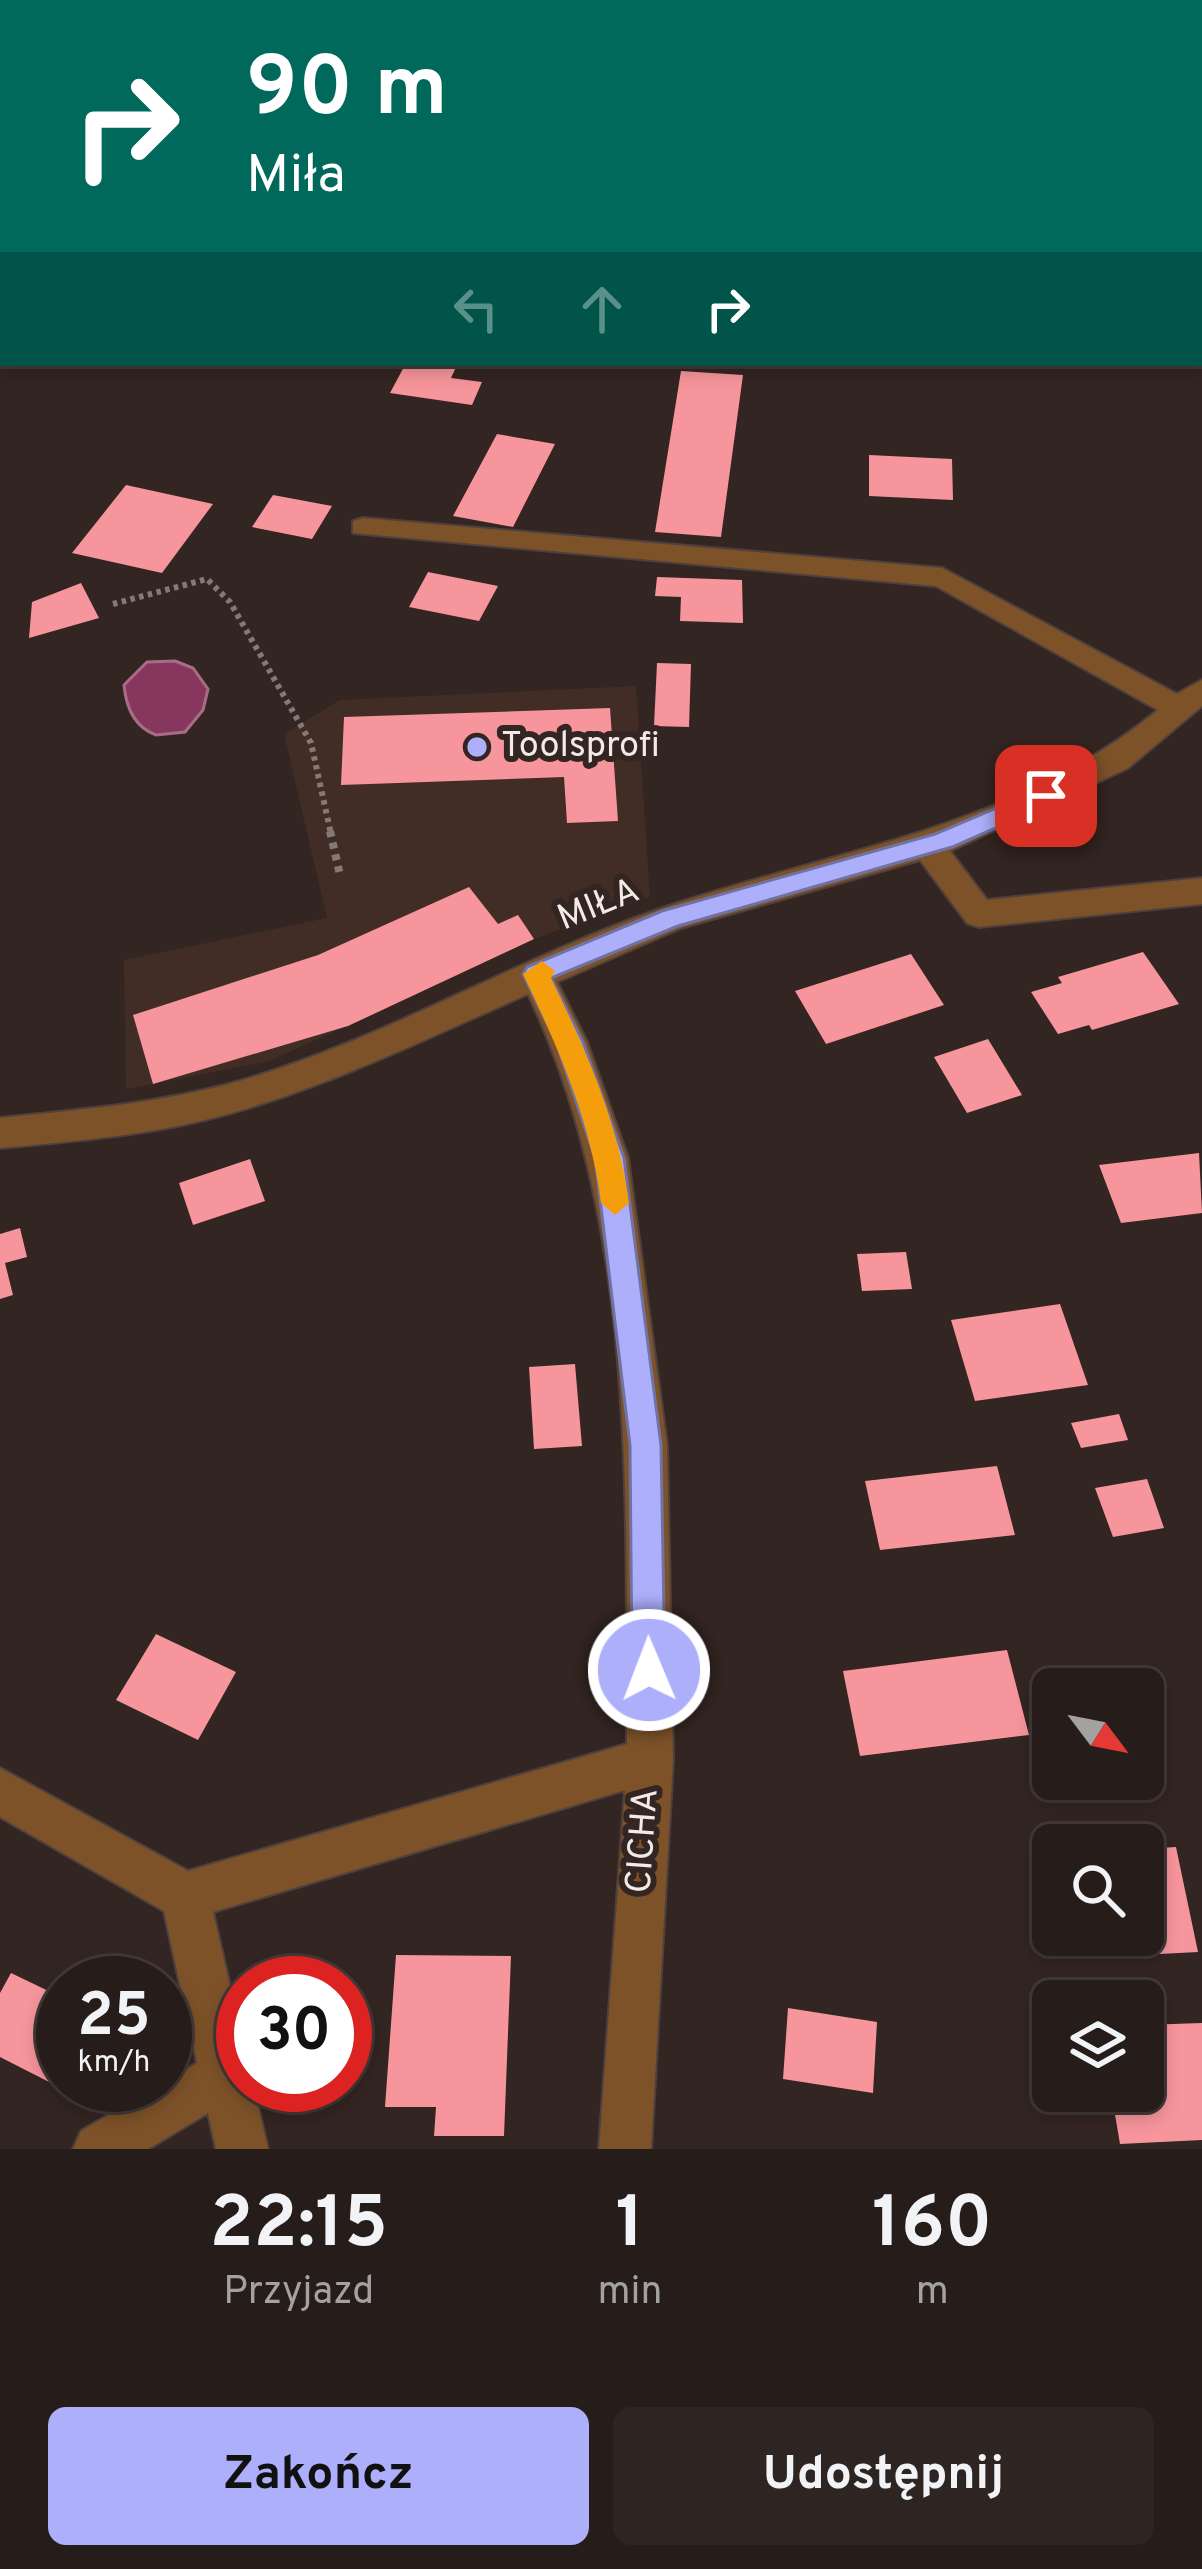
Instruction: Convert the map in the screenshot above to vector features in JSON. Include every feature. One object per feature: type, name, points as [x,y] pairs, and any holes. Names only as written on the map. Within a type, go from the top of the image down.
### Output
[{"type":"street","points":[[363,527],[942,577],[1190,698]]},
{"type":"street","name":"MIŁA","points":[[0,1133],[132,1120],[228,1099],[345,1058],[671,918],[927,845],[1010,813],[1117,760],[1190,698]]},
{"type":"street","points":[[927,845],[979,914],[1202,891]]},
{"type":"street","name":"CICHA","points":[[536,974],[569,1042],[610,1158],[646,1445],[650,1760],[625,2149]]},
{"type":"street","points":[[0,1791],[184,1896],[650,1760]]},
{"type":"street","points":[[184,1896],[216,2036]]},
{"type":"street","points":[[99,2149],[216,2080]]},
{"type":"street","points":[[234,2112],[242,2149]]},
{"type":"path","points":[[113,604],[207,579],[230,602],[311,743],[340,875]]},
{"type":"shaded area","points":[[175,661],[193,668],[208,689],[203,710],[185,732],[156,735],[132,715],[124,685],[147,662]]},
{"type":"shaded area","points":[[636,686],[650,897],[534,939],[270,1061],[126,1089],[124,960],[327,918],[284,734],[340,700]]},
{"type":"building","points":[[404,366],[457,366],[451,378],[482,382],[472,405],[390,393]]},
{"type":"building","points":[[681,371],[743,375],[721,537],[655,532]]},
{"type":"building","points":[[497,434],[555,444],[513,527],[453,516]]},
{"type":"building","points":[[869,455],[952,459],[953,500],[869,496]]},
{"type":"building","points":[[126,485],[213,504],[162,573],[72,553]]},
{"type":"building","points":[[273,495],[332,506],[312,539],[252,527]]},
{"type":"building","points":[[428,572],[498,586],[479,621],[409,607]]},
{"type":"building","points":[[657,577],[742,580],[743,623],[680,621],[681,597],[655,596]]},
{"type":"building","points":[[81,583],[99,618],[29,638],[32,602]]},
{"type":"building","points":[[657,663],[691,664],[689,727],[654,726]]},
{"type":"building","name":"Toolsprofi","points":[[610,708],[618,821],[567,823],[564,777],[341,785],[344,717]]},
{"type":"building","points":[[469,887],[498,924],[518,915],[534,939],[348,1026],[153,1084],[133,1015],[318,955]]},
{"type":"building","points":[[1143,952],[1179,1004],[1092,1030],[1089,1025],[1058,1034],[1031,992],[1062,983],[1058,977]]},
{"type":"building","points":[[911,954],[944,1005],[826,1044],[795,991]]},
{"type":"building","points":[[988,1039],[1022,1095],[967,1113],[934,1057]]},
{"type":"building","points":[[1199,1153],[1202,1213],[1121,1223],[1099,1165]]},
{"type":"building","points":[[250,1159],[265,1201],[193,1225],[179,1183]]},
{"type":"building","points":[[20,1228],[27,1257],[5,1263],[13,1295],[0,1299],[0,1234]]},
{"type":"building","points":[[906,1252],[912,1289],[862,1291],[857,1254]]},
{"type":"building","points":[[1060,1304],[1088,1385],[975,1401],[951,1320]]},
{"type":"building","points":[[575,1364],[582,1446],[534,1449],[529,1367]]},
{"type":"building","points":[[1119,1414],[1128,1440],[1081,1448],[1071,1423]]},
{"type":"building","points":[[997,1466],[1015,1535],[880,1550],[865,1481]]},
{"type":"building","points":[[1147,1479],[1164,1528],[1113,1537],[1095,1488]]},
{"type":"building","points":[[156,1634],[236,1672],[198,1740],[116,1700]]},
{"type":"building","points":[[1007,1650],[1029,1735],[860,1756],[843,1671]]},
{"type":"building","points":[[1176,1847],[1198,1952],[1164,1954],[1164,1848]]},
{"type":"building","points":[[396,1955],[511,1956],[504,2136],[434,2136],[436,2107],[385,2107]]},
{"type":"building","points":[[11,1973],[36,1985],[36,2075],[0,2057],[0,1993]]},
{"type":"building","points":[[788,2008],[877,2022],[873,2093],[783,2079]]},
{"type":"building","points":[[1202,2023],[1202,2140],[1120,2144],[1115,2112],[1164,2112],[1164,2024]]},
{"type":"slow traffic","points":[[542,971],[536,974],[569,1042],[610,1158],[615,1203]]},
{"type":"place","name":"Toolsprofi","points":[[477,747]]},
{"type":"route","points":[[649,1670],[646,1445],[610,1158],[569,1042],[536,974],[671,918],[801,877],[943,841],[1046,796]]}]
